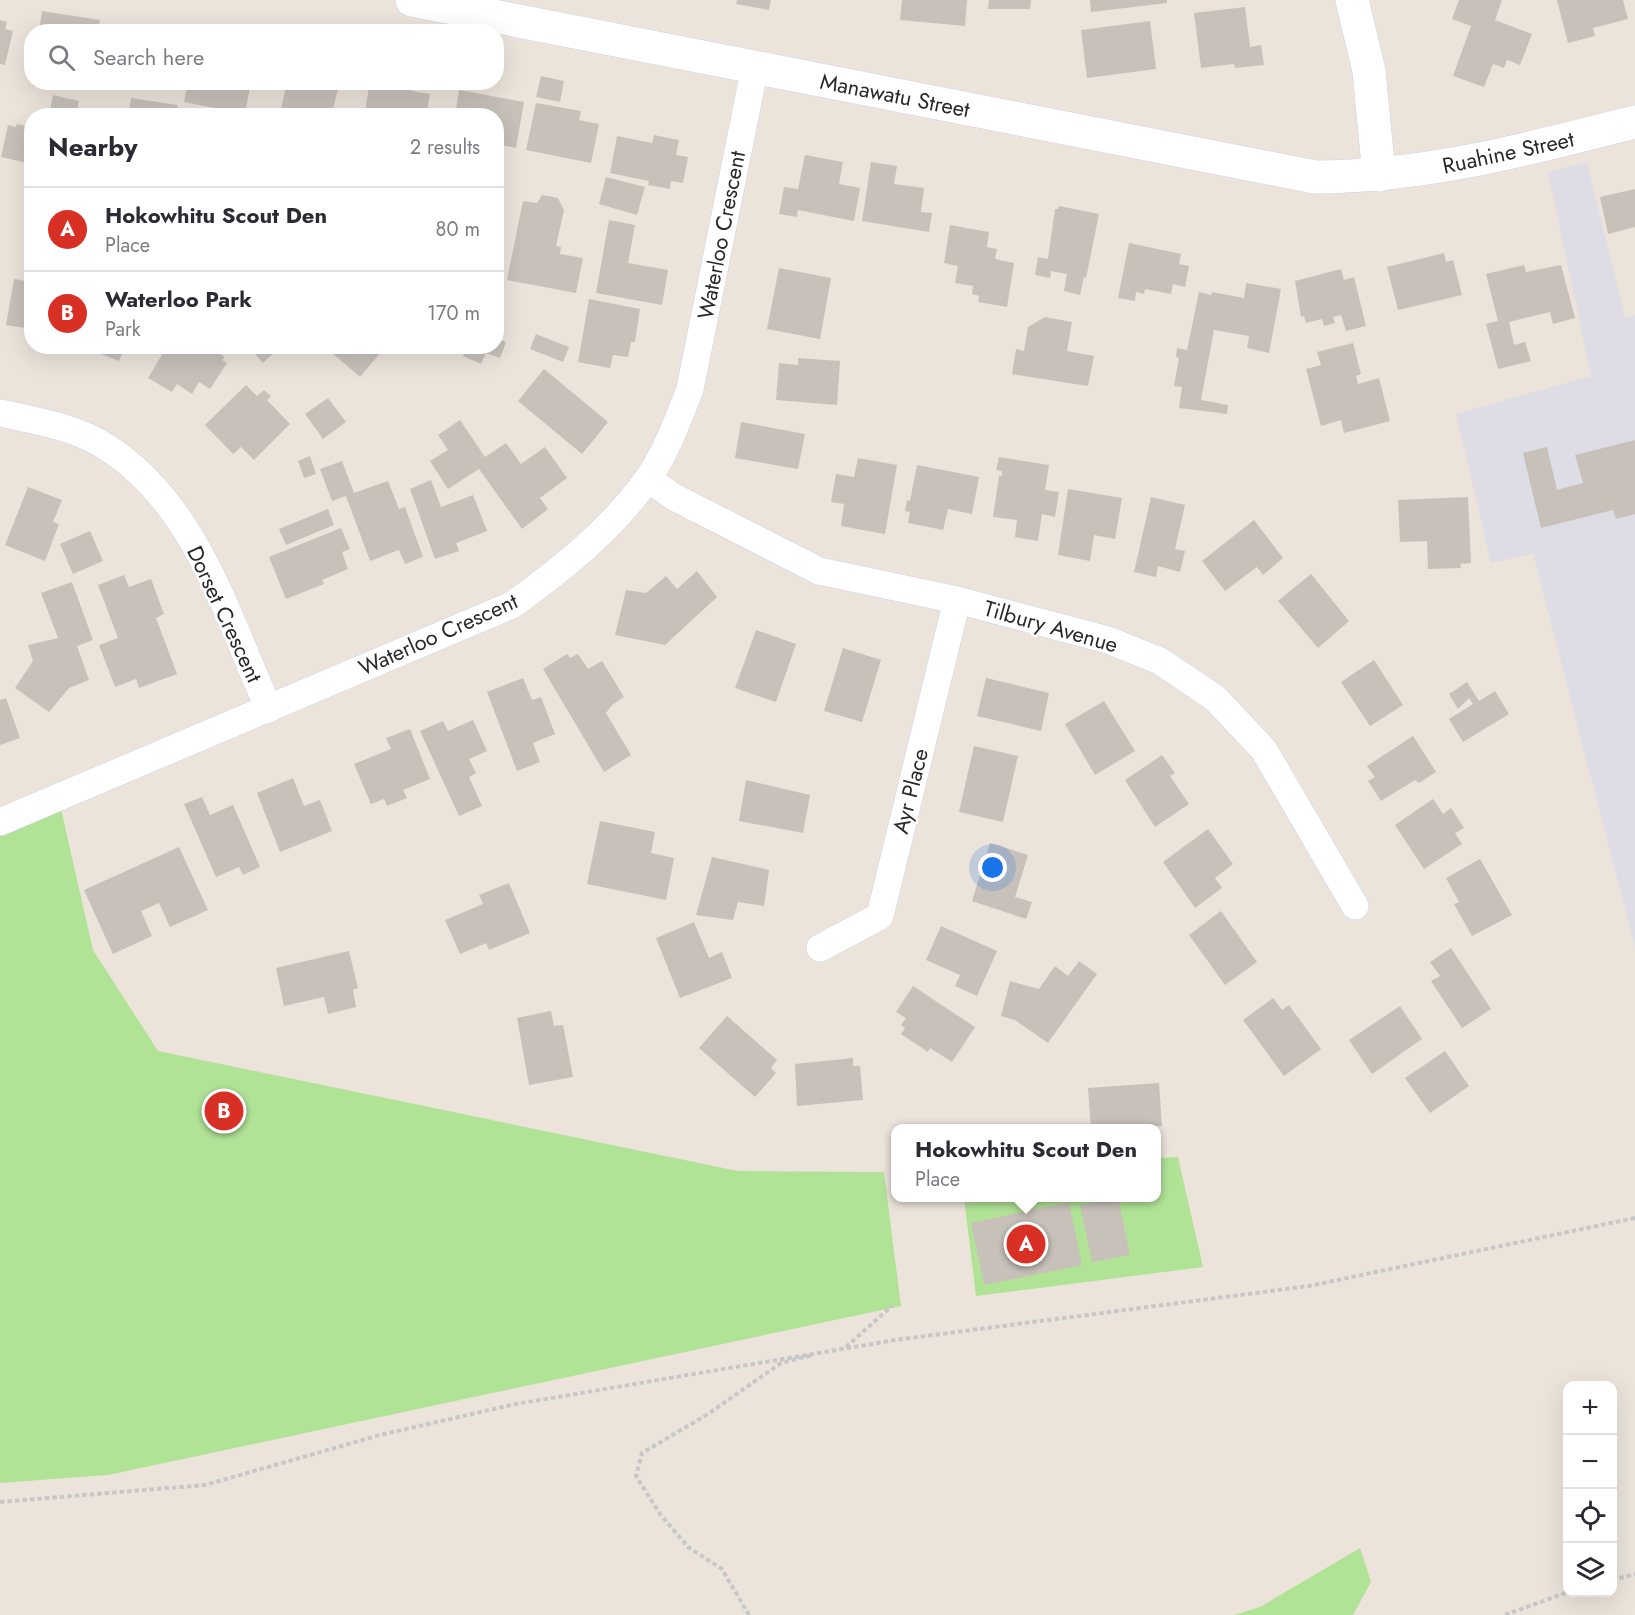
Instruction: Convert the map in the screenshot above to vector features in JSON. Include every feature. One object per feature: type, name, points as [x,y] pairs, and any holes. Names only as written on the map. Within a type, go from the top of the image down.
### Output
[{"type":"street","name":"Manawatu Street","points":[[412,0],[1270,170],[1315,177],[1379,175]]},
{"type":"street","points":[[1352,0],[1369,71],[1379,175]]},
{"type":"street","name":"Waterloo Crescent","points":[[0,822],[512,605],[562,570],[611,525],[648,479],[672,434],[690,389],[755,67]]},
{"type":"street","name":"Ruahine Street","points":[[1379,175],[1467,162],[1635,122]]},
{"type":"street","name":"Dorset Crescent","points":[[0,413],[60,426],[108,448],[150,483],[184,528],[210,572],[269,708]]},
{"type":"street","name":"Tilbury Avenue","points":[[648,479],[674,497],[819,572],[957,600],[1108,640],[1160,661],[1215,698],[1264,750],[1355,906]]},
{"type":"street","name":"Ayr Place","points":[[820,948],[880,916],[957,600]]},
{"type":"path","points":[[0,1502],[205,1485],[380,1435],[516,1404],[845,1348],[1309,1286],[1635,1218]]},
{"type":"path","points":[[749,1615],[723,1569],[688,1547],[660,1514],[636,1476],[642,1453],[708,1414],[780,1363],[845,1348],[893,1305]]},
{"type":"path","points":[[1617,1579],[1635,1574]]},
{"type":"path","points":[[1505,1615],[1563,1595]]},
{"type":"shaded area","points":[[1587,162],[1625,318],[1635,315],[1635,947],[1533,554],[1491,563],[1456,414],[1591,376],[1548,172]]},
{"type":"green space","points":[[61,809],[93,950],[158,1051],[738,1171],[884,1172],[901,1306],[108,1475],[0,1483],[0,835]]},
{"type":"green space","points":[[1178,1157],[1203,1267],[976,1296],[964,1202],[1161,1202],[1161,1158]]},
{"type":"green space","points":[[1360,1548],[1371,1582],[1353,1615],[1234,1615],[1260,1607]]},
{"type":"building","points":[[737,0],[771,0],[769,10],[736,4]]},
{"type":"building","points":[[902,0],[967,0],[965,26],[900,20]]},
{"type":"building","points":[[989,0],[1031,0],[1030,9],[988,9]]},
{"type":"building","points":[[1090,0],[1167,0],[1167,3],[1091,12]]},
{"type":"building","points":[[1459,0],[1502,0],[1495,20],[1532,34],[1520,65],[1507,60],[1504,68],[1493,64],[1484,87],[1453,76],[1471,26],[1452,19]]},
{"type":"building","points":[[1557,0],[1623,0],[1628,19],[1593,28],[1595,36],[1568,43]]},
{"type":"building","points":[[1245,7],[1250,47],[1261,45],[1264,65],[1235,68],[1234,64],[1201,68],[1194,13]]},
{"type":"building","points":[[42,11],[100,20],[99,24],[40,24]]},
{"type":"building","points":[[0,20],[7,22],[5,29],[13,31],[5,65],[0,64]]},
{"type":"building","points":[[1150,21],[1156,69],[1087,78],[1081,30]]},
{"type":"building","points":[[541,76],[564,81],[560,102],[536,97]]},
{"type":"building","points":[[186,90],[250,90],[246,108],[214,108],[184,102]]},
{"type":"building","points":[[285,90],[338,90],[333,108],[281,108]]},
{"type":"building","points":[[369,90],[411,90],[430,94],[427,108],[365,108]]},
{"type":"building","points":[[459,90],[524,102],[516,148],[504,146],[504,108],[456,108]]},
{"type":"building","points":[[53,95],[79,101],[78,108],[51,108]]},
{"type":"building","points":[[131,98],[178,105],[177,108],[129,108]]},
{"type":"building","points":[[536,103],[581,111],[579,120],[599,124],[591,163],[526,150]]},
{"type":"building","points":[[17,124],[24,125],[24,162],[1,157],[8,125],[16,127]]},
{"type":"building","points":[[654,135],[679,140],[676,155],[688,157],[683,183],[671,181],[670,189],[648,185],[649,181],[610,173],[617,136],[652,143]]},
{"type":"building","points":[[805,155],[843,162],[839,184],[860,188],[854,221],[798,210],[797,217],[779,214],[784,187],[798,189]]},
{"type":"building","points":[[871,162],[897,166],[894,184],[924,188],[921,212],[932,213],[929,232],[862,221]]},
{"type":"building","points":[[606,177],[645,187],[637,215],[599,204]]},
{"type":"building","points":[[1635,189],[1635,227],[1608,234],[1600,197]]},
{"type":"building","points":[[542,195],[558,198],[564,210],[556,246],[561,247],[560,254],[583,258],[576,293],[507,280],[523,201],[537,203]]},
{"type":"building","points":[[1059,206],[1099,214],[1086,278],[1084,277],[1080,295],[1064,291],[1067,274],[1051,271],[1050,278],[1035,275],[1038,257],[1048,259],[1055,209]]},
{"type":"building","points":[[609,220],[635,225],[628,263],[668,270],[662,305],[596,293]]},
{"type":"building","points":[[950,225],[989,232],[987,247],[997,249],[995,259],[1014,263],[1007,307],[978,302],[979,296],[972,294],[973,286],[955,283],[958,266],[944,263]]},
{"type":"building","points":[[1129,243],[1181,254],[1179,264],[1189,266],[1185,287],[1173,284],[1171,294],[1145,289],[1144,294],[1136,292],[1135,301],[1118,298]]},
{"type":"building","points":[[1444,253],[1446,262],[1453,260],[1462,295],[1398,310],[1387,267]]},
{"type":"building","points":[[1524,265],[1526,272],[1561,265],[1575,318],[1553,324],[1550,312],[1509,322],[1514,345],[1525,342],[1531,361],[1498,369],[1486,324],[1498,321],[1486,274]]},
{"type":"building","points":[[779,268],[831,278],[820,339],[767,329]]},
{"type":"building","points":[[1341,269],[1344,280],[1354,277],[1366,326],[1346,331],[1341,315],[1333,317],[1335,323],[1324,326],[1322,319],[1306,323],[1304,316],[1301,317],[1295,281]]},
{"type":"building","points":[[14,279],[24,281],[24,328],[6,325]]},
{"type":"building","points":[[1246,283],[1281,289],[1269,353],[1247,348],[1249,336],[1214,330],[1201,400],[1228,405],[1227,414],[1179,408],[1182,387],[1174,386],[1179,358],[1176,357],[1177,348],[1187,350],[1199,292],[1244,298]]},
{"type":"building","points":[[589,299],[640,309],[635,342],[631,342],[628,357],[613,355],[610,368],[578,362]]},
{"type":"building","points":[[1045,317],[1072,322],[1067,351],[1094,356],[1088,386],[1012,374],[1016,349],[1024,351],[1028,327]]},
{"type":"building","points":[[536,334],[569,347],[563,362],[530,349]]},
{"type":"building","points":[[1353,343],[1361,374],[1356,376],[1358,384],[1379,378],[1390,421],[1344,433],[1341,420],[1321,426],[1306,369],[1321,365],[1317,352]]},
{"type":"building","points":[[101,354],[122,354],[119,361]]},
{"type":"building","points":[[162,354],[220,354],[225,357],[222,360],[227,363],[210,389],[199,382],[192,394],[177,384],[172,392],[148,378]]},
{"type":"building","points":[[255,354],[273,354],[263,363]]},
{"type":"building","points":[[333,354],[379,354],[360,377]]},
{"type":"building","points":[[464,354],[486,354],[481,364],[463,356]]},
{"type":"building","points":[[489,354],[502,354],[500,358]]},
{"type":"building","points":[[798,358],[840,361],[837,405],[776,400],[779,363],[798,365]]},
{"type":"building","points":[[544,369],[608,422],[582,454],[518,401]]},
{"type":"building","points":[[246,385],[257,396],[264,390],[271,396],[267,400],[290,424],[254,460],[241,447],[233,454],[205,425]]},
{"type":"building","points":[[328,398],[346,422],[323,439],[305,414]]},
{"type":"building","points":[[460,420],[485,457],[506,443],[521,464],[545,447],[567,478],[540,498],[548,509],[522,529],[479,469],[448,489],[430,461],[448,450],[438,435]]},
{"type":"building","points":[[741,422],[805,434],[798,469],[735,458]]},
{"type":"building","points":[[1635,440],[1635,514],[1616,519],[1613,510],[1541,528],[1523,453],[1547,447],[1557,490],[1583,483],[1575,455]]},
{"type":"building","points":[[310,456],[316,474],[304,478],[298,461]]},
{"type":"building","points":[[999,457],[1049,465],[1045,490],[1059,492],[1055,517],[1042,514],[1038,541],[1015,537],[1017,520],[993,517],[999,476],[1002,476],[1002,471],[996,470]]},
{"type":"building","points":[[858,458],[897,465],[885,534],[841,526],[844,504],[831,502],[836,474],[854,477]]},
{"type":"building","points":[[342,461],[354,493],[388,481],[399,509],[405,507],[423,557],[405,564],[399,550],[370,561],[346,496],[332,501],[320,469]]},
{"type":"building","points":[[917,465],[979,477],[972,514],[948,509],[943,530],[908,523],[910,512],[905,511],[907,500],[910,501]]},
{"type":"building","points":[[431,480],[441,507],[473,495],[487,531],[456,543],[459,551],[435,559],[410,489]]},
{"type":"building","points":[[28,487],[62,500],[53,522],[59,524],[45,561],[5,545]]},
{"type":"building","points":[[1068,489],[1122,498],[1115,539],[1094,535],[1090,561],[1058,555]]},
{"type":"building","points":[[1151,497],[1185,505],[1175,549],[1185,551],[1180,572],[1158,566],[1156,577],[1134,572]]},
{"type":"building","points":[[1468,497],[1471,563],[1460,564],[1461,568],[1428,569],[1427,541],[1400,542],[1398,500]]},
{"type":"building","points":[[328,509],[334,525],[286,545],[279,529]]},
{"type":"building","points":[[1254,520],[1283,558],[1263,575],[1257,567],[1225,591],[1202,561]]},
{"type":"building","points":[[341,528],[350,549],[342,552],[348,569],[322,580],[324,584],[286,599],[269,557]]},
{"type":"building","points":[[90,531],[103,561],[73,574],[60,544]]},
{"type":"building","points":[[697,571],[717,597],[665,645],[615,635],[626,590],[646,593],[666,576],[677,589]]},
{"type":"building","points":[[1311,574],[1349,621],[1318,648],[1278,601]]},
{"type":"building","points":[[124,575],[129,587],[151,579],[164,614],[156,618],[177,674],[139,688],[136,679],[115,687],[99,645],[118,638],[98,585]]},
{"type":"building","points":[[72,582],[93,640],[77,646],[89,680],[69,688],[49,712],[15,688],[33,661],[28,645],[58,638],[41,593]]},
{"type":"building","points":[[756,630],[796,644],[776,702],[735,688]]},
{"type":"building","points":[[843,648],[881,660],[862,722],[824,711]]},
{"type":"building","points":[[567,654],[570,658],[578,654],[588,669],[602,661],[624,697],[612,705],[606,713],[631,755],[604,772],[543,669]]},
{"type":"building","points":[[1374,660],[1403,705],[1370,726],[1341,682]]},
{"type":"building","points":[[523,678],[532,700],[541,697],[555,734],[533,743],[540,762],[517,771],[487,692]]},
{"type":"building","points":[[986,678],[1049,693],[1041,731],[977,716]]},
{"type":"building","points":[[1467,682],[1479,701],[1495,691],[1509,714],[1463,742],[1449,719],[1473,704],[1469,698],[1458,709],[1449,694]]},
{"type":"building","points":[[6,698],[20,738],[0,745],[0,700]]},
{"type":"building","points":[[1104,701],[1135,751],[1095,775],[1065,724]]},
{"type":"building","points":[[473,720],[487,751],[469,759],[476,773],[469,777],[482,806],[459,816],[420,731],[443,721],[448,731]]},
{"type":"building","points":[[410,729],[430,779],[403,790],[407,798],[387,806],[384,799],[371,804],[354,764],[391,749],[386,738]]},
{"type":"building","points":[[1413,736],[1436,772],[1419,783],[1415,780],[1381,801],[1368,781],[1375,777],[1367,766]]},
{"type":"building","points":[[974,746],[1018,756],[1003,822],[959,812]]},
{"type":"building","points":[[1162,755],[1175,773],[1170,776],[1189,804],[1155,827],[1125,780]]},
{"type":"building","points":[[293,778],[304,806],[320,800],[332,831],[280,852],[257,793]]},
{"type":"building","points":[[746,780],[810,795],[803,833],[739,821]]},
{"type":"building","points":[[202,797],[210,815],[233,805],[260,867],[243,875],[239,867],[216,877],[184,804]]},
{"type":"building","points":[[1433,799],[1443,814],[1451,808],[1464,828],[1455,833],[1462,844],[1424,869],[1395,825]]},
{"type":"building","points":[[600,821],[655,832],[651,853],[674,858],[666,900],[587,884]]},
{"type":"building","points":[[1208,829],[1233,864],[1215,878],[1222,888],[1195,908],[1163,862]]},
{"type":"building","points":[[990,843],[1028,855],[1015,897],[1032,902],[1026,919],[972,901]]},
{"type":"building","points":[[179,847],[208,910],[170,927],[159,903],[141,911],[152,936],[113,954],[84,890]]},
{"type":"building","points":[[712,857],[769,870],[764,906],[738,902],[733,920],[696,915]]},
{"type":"building","points":[[1480,859],[1512,915],[1472,936],[1454,904],[1459,902],[1446,878]]},
{"type":"building","points":[[509,883],[530,933],[489,950],[486,943],[460,954],[445,920],[483,904],[479,895]]},
{"type":"building","points":[[1221,911],[1257,962],[1225,985],[1189,935]]},
{"type":"building","points":[[694,922],[709,958],[722,952],[732,978],[680,998],[656,938]]},
{"type":"building","points":[[941,926],[997,951],[977,996],[955,986],[960,975],[926,960]]},
{"type":"building","points":[[1451,948],[1491,1009],[1462,1028],[1431,981],[1440,976],[1430,962]]},
{"type":"building","points":[[349,951],[358,988],[353,990],[356,1007],[328,1014],[324,997],[284,1006],[276,968]]},
{"type":"building","points":[[1079,961],[1097,974],[1048,1043],[1015,1020],[1001,1016],[1010,981],[1039,989],[1055,966],[1068,976]]},
{"type":"building","points":[[913,986],[975,1027],[952,1062],[930,1048],[928,1052],[901,1034],[905,1028],[901,1025],[906,1018],[896,1012]]},
{"type":"building","points":[[1273,998],[1282,1010],[1289,1005],[1321,1049],[1284,1076],[1243,1020]]},
{"type":"building","points":[[1400,1006],[1422,1039],[1372,1074],[1349,1040]]},
{"type":"building","points":[[551,1011],[554,1026],[563,1025],[573,1077],[529,1085],[517,1018]]},
{"type":"building","points":[[727,1016],[777,1060],[771,1068],[776,1073],[755,1097],[699,1048]]},
{"type":"building","points":[[1445,1051],[1469,1086],[1430,1113],[1405,1078]]},
{"type":"building","points":[[853,1058],[853,1066],[860,1066],[863,1100],[797,1106],[795,1064]]},
{"type":"building","points":[[1159,1083],[1162,1126],[1161,1124],[1091,1124],[1088,1088]]},
{"type":"building","points":[[1069,1202],[1082,1265],[984,1285],[971,1223]]},
{"type":"building","points":[[1095,1202],[1119,1202],[1130,1255],[1092,1262],[1080,1205]]},
{"type":"place","name":"Waterloo Park","points":[[224,1111]]},
{"type":"place","name":"Hokowhitu Scout Den","points":[[1026,1244]]}]
